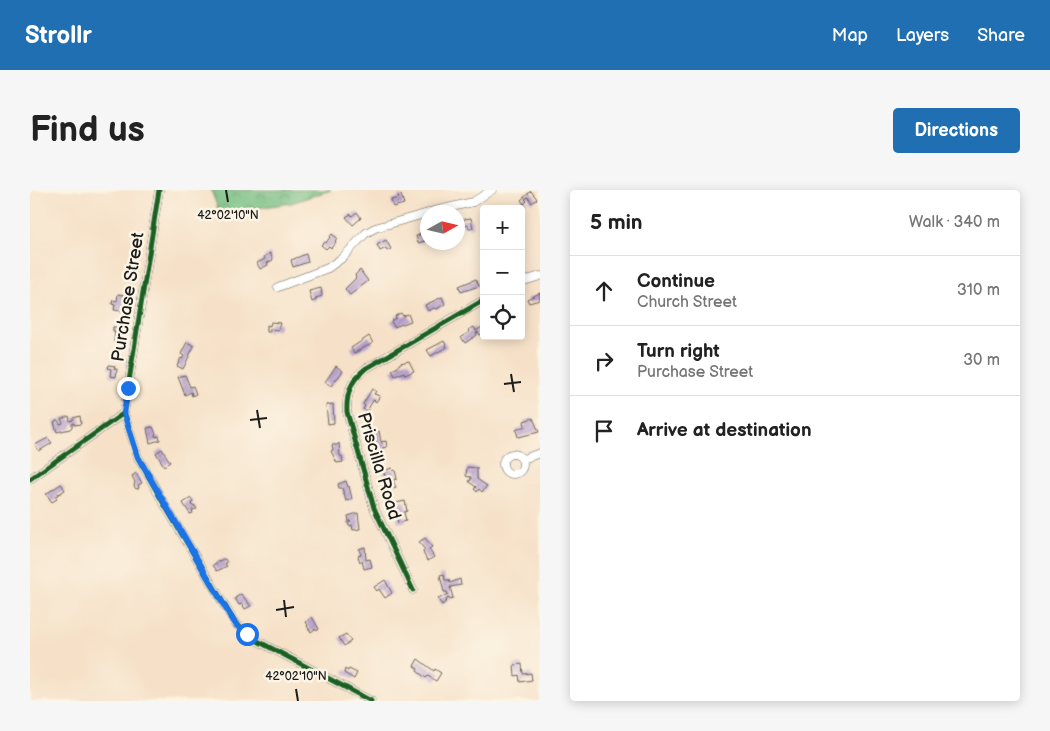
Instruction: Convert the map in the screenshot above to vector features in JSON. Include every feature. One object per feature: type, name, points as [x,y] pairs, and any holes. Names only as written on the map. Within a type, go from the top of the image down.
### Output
[{"type":"street","name":"Purchase Street","points":[[124,413],[159,190]]},
{"type":"street","points":[[461,205],[473,202],[492,190]]},
{"type":"street","points":[[278,287],[328,268],[342,258],[366,233],[375,228],[420,216]]},
{"type":"street","points":[[525,281],[540,276]]},
{"type":"street","name":"Priscilla Road","points":[[413,590],[372,503],[348,412],[347,398],[354,380],[365,368],[480,302]]},
{"type":"street","points":[[30,480],[124,413],[138,457],[235,622],[254,639],[371,701]]},
{"type":"street","points":[[522,459],[540,453]]},
{"type":"green space","points":[[211,190],[331,190],[291,203],[222,213],[221,217]]},
{"type":"building","points":[[531,191],[537,199],[532,203],[528,197],[525,199],[527,201],[524,204],[521,200]]},
{"type":"building","points":[[401,195],[404,204],[393,207],[391,200],[399,198],[398,196]]},
{"type":"building","points":[[357,212],[361,218],[353,225],[346,217],[351,214],[352,216]]},
{"type":"building","points":[[471,218],[473,228],[469,228],[468,225],[465,226],[465,219]]},
{"type":"building","points":[[332,234],[337,238],[336,242],[331,248],[329,246],[326,249],[321,245],[324,242],[326,243]]},
{"type":"building","points":[[420,235],[420,242],[418,243],[416,236]]},
{"type":"building","points":[[386,240],[391,249],[387,251],[386,248],[380,251],[377,245]]},
{"type":"building","points":[[270,253],[273,260],[260,269],[257,263],[265,259],[264,257]]},
{"type":"building","points":[[306,254],[308,262],[293,267],[291,260]]},
{"type":"building","points":[[360,270],[368,281],[350,295],[345,289],[356,278],[355,275]]},
{"type":"building","points":[[476,279],[479,286],[461,292],[459,286]]},
{"type":"building","points":[[321,288],[322,296],[312,302],[309,291]]},
{"type":"building","points":[[540,293],[540,300],[529,303],[527,299]]},
{"type":"building","points":[[118,294],[124,295],[122,311],[114,310],[115,305],[112,304],[113,300],[117,301]]},
{"type":"building","points":[[442,297],[445,304],[437,309],[434,308],[428,311],[425,305]]},
{"type":"building","points":[[401,313],[403,316],[408,314],[411,321],[394,327],[391,321]]},
{"type":"building","points":[[271,322],[280,323],[278,330],[270,329],[270,332],[267,332],[267,325],[270,326]]},
{"type":"building","points":[[113,327],[125,328],[122,343],[114,342],[115,331],[113,331]]},
{"type":"building","points":[[474,327],[476,331],[480,328],[480,335],[478,332],[476,333],[477,335],[465,343],[461,337],[470,332],[468,330]]},
{"type":"building","points":[[369,336],[373,343],[354,353],[351,348]]},
{"type":"building","points":[[444,341],[447,347],[431,356],[427,350]]},
{"type":"building","points":[[187,342],[194,346],[183,369],[177,366],[184,356],[181,354]]},
{"type":"building","points":[[409,361],[414,371],[405,375],[404,372],[395,376],[392,370],[398,367],[400,363]]},
{"type":"building","points":[[109,365],[115,366],[114,369],[117,369],[116,377],[110,376],[111,369],[108,368]]},
{"type":"building","points":[[336,366],[343,371],[331,386],[325,382]]},
{"type":"building","points":[[185,375],[190,387],[193,386],[196,394],[192,396],[191,392],[185,395],[178,377]]},
{"type":"building","points":[[372,389],[376,391],[374,394],[380,396],[376,402],[374,400],[372,402],[367,411],[363,409],[365,406],[363,404]]},
{"type":"building","points":[[333,404],[334,423],[328,424],[326,405]]},
{"type":"building","points":[[69,416],[70,421],[80,416],[81,424],[74,425],[74,423],[70,429],[57,432],[54,422],[58,420],[60,424],[63,423],[61,419]]},
{"type":"building","points":[[533,418],[539,432],[518,437],[516,430],[525,426],[524,421]]},
{"type":"building","points":[[153,427],[156,437],[159,436],[160,440],[150,443],[147,428]]},
{"type":"building","points":[[379,431],[381,442],[386,441],[387,447],[382,448],[383,451],[377,449],[376,441],[373,442],[372,433]]},
{"type":"building","points":[[48,438],[52,443],[39,451],[35,445]]},
{"type":"building","points":[[339,443],[340,456],[342,456],[343,462],[337,463],[331,451],[333,450],[332,445]]},
{"type":"building","points":[[162,449],[170,462],[164,466],[156,453]]},
{"type":"building","points":[[467,467],[477,468],[477,479],[487,486],[482,492],[479,489],[477,492],[474,489],[476,487],[468,481],[471,480],[471,477],[466,476]]},
{"type":"building","points":[[392,468],[393,471],[395,470],[397,479],[393,480],[396,488],[391,489],[383,471]]},
{"type":"building","points":[[136,473],[142,483],[136,489],[132,476]]},
{"type":"building","points":[[346,481],[352,499],[346,501],[342,488],[339,488],[338,484]]},
{"type":"building","points":[[61,484],[65,490],[59,494],[57,493],[58,495],[55,496],[57,499],[52,502],[46,494]]},
{"type":"building","points":[[191,498],[192,506],[194,505],[197,509],[192,510],[193,513],[190,514],[183,503]]},
{"type":"building","points":[[405,501],[407,511],[404,512],[406,521],[398,523],[396,503]]},
{"type":"building","points":[[358,513],[360,529],[353,530],[352,525],[349,526],[348,522],[351,522],[348,516]]},
{"type":"building","points":[[425,538],[432,547],[429,549],[434,557],[428,561],[424,555],[423,551],[425,550],[419,542]]},
{"type":"building","points":[[365,547],[366,560],[370,559],[372,567],[364,569],[362,561],[360,562],[358,556],[361,555],[359,549]]},
{"type":"building","points":[[225,559],[227,566],[217,571],[213,565]]},
{"type":"building","points":[[444,574],[445,580],[449,580],[450,583],[460,579],[461,585],[450,587],[453,598],[449,599],[449,597],[442,605],[438,599],[448,594],[444,592],[440,575]]},
{"type":"building","points":[[385,580],[392,593],[385,598],[379,589],[377,591],[374,587]]},
{"type":"building","points":[[241,594],[251,606],[245,609],[242,604],[239,605],[235,598]]},
{"type":"building","points":[[312,617],[319,629],[311,632],[306,622]]},
{"type":"building","points":[[346,634],[351,641],[344,646],[339,638]]},
{"type":"building","points":[[418,659],[434,671],[435,669],[441,673],[436,681],[428,676],[426,678],[417,671],[418,669],[414,666]]},
{"type":"building","points":[[522,664],[523,674],[531,673],[532,680],[520,682],[519,675],[515,676],[514,665]]},
{"type":"building","points":[[345,669],[357,673],[354,679],[344,673]]},
{"type":"cycle path","points":[[30,479],[124,413],[159,190]]},
{"type":"cycle path","points":[[413,590],[374,508],[347,412],[347,400],[350,388],[365,369],[480,302]]},
{"type":"cycle path","points":[[124,413],[138,457],[235,623],[254,639],[371,701]]},
{"type":"route","points":[[128,388],[124,413],[138,457],[229,614],[237,626],[247,634]]}]
